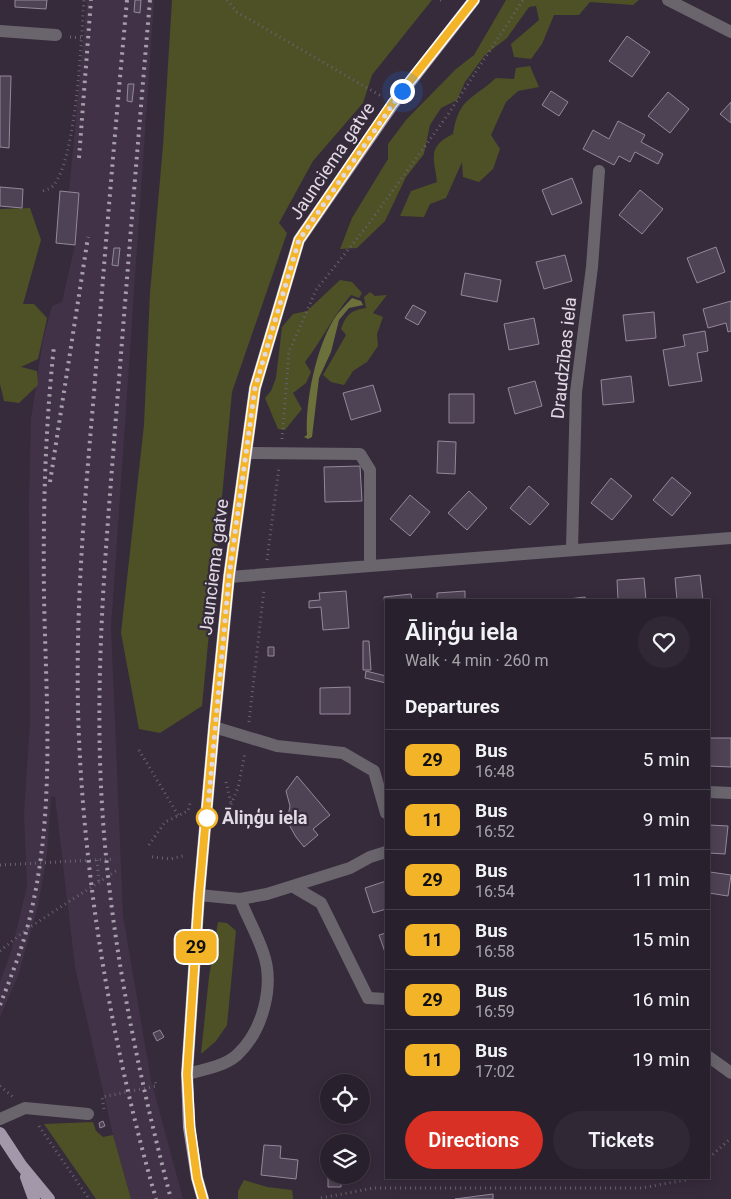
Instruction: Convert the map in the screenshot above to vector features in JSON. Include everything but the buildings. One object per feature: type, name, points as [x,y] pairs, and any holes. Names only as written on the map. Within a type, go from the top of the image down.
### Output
[{"type":"main road","name":"Jaunciema gatve","points":[[203,1199],[197,1178],[190,1127],[187,1074],[199,895],[214,727],[229,577],[255,388],[299,240],[392,104],[474,0]]},
{"type":"main road","points":[[0,1133],[21,1165],[49,1199]]},
{"type":"main road","points":[[21,1165],[34,1199]]},
{"type":"street","points":[[668,0],[731,32]]},
{"type":"street","points":[[0,31],[56,35]]},
{"type":"street","name":"Draudzības iela","points":[[572,549],[576,392],[592,267],[600,171]]},
{"type":"street","points":[[246,453],[360,454],[370,470],[370,566]]},
{"type":"street","points":[[229,577],[731,538]]},
{"type":"street","points":[[214,727],[277,746],[343,753],[374,771],[385,810]]},
{"type":"street","points":[[710,792],[731,793]]},
{"type":"street","points":[[199,895],[240,899],[292,886],[350,868],[370,857],[385,852]]},
{"type":"street","points":[[292,886],[321,903],[368,998],[385,998]]},
{"type":"street","points":[[187,1074],[223,1063],[237,1055],[264,1010],[269,984],[264,953],[240,899]]},
{"type":"street","points":[[710,1058],[731,1073]]},
{"type":"street","points":[[0,1119],[25,1108],[88,1114]]},
{"type":"path","points":[[43,191],[52,188],[70,145],[84,0]]},
{"type":"path","points":[[227,0],[237,12],[371,88],[392,104]]},
{"type":"path","points":[[229,810],[238,788],[248,737],[280,454],[289,352],[316,290],[367,226],[447,116],[523,0]]},
{"type":"path","points":[[139,750],[178,815]]},
{"type":"path","points":[[149,845],[165,822],[188,811]]},
{"type":"path","points":[[152,858],[170,859],[186,855]]},
{"type":"path","points":[[0,864],[115,859]]},
{"type":"path","points":[[97,860],[99,882]]},
{"type":"path","points":[[0,951],[26,929],[116,871]]},
{"type":"path","points":[[108,1095],[156,1086],[155,1081],[157,1080]]},
{"type":"path","points":[[0,1086],[25,1108],[46,1135],[89,1199]]},
{"type":"path","points":[[710,1157],[731,1138]]},
{"type":"path","points":[[321,1198],[374,1188],[642,1188],[686,1179]]},
{"type":"shaded area","points":[[87,0],[154,0],[111,628],[123,916],[151,1080],[183,1199],[131,1199],[113,1135],[75,967],[55,796],[51,797],[47,854],[38,906],[18,976],[0,1017],[0,982],[12,949],[27,886],[24,813],[30,724],[29,501],[31,419],[43,339],[52,306],[62,302],[75,245],[79,193],[69,192]]},
{"type":"shaded area","points":[[172,0],[432,0],[372,75],[363,103],[313,161],[279,223],[287,233],[232,392],[202,706],[160,733],[139,729],[121,633],[144,425],[150,293],[163,146]]},
{"type":"shaded area","points":[[506,0],[639,0],[633,5],[590,2],[579,15],[554,15],[542,44],[531,59],[514,57],[511,44],[539,20],[536,6],[529,7],[507,38],[485,55],[465,82],[457,100],[441,108],[430,125],[424,154],[406,177],[385,221],[357,248],[340,249],[352,218],[388,159],[388,144],[406,120],[456,69],[474,55]]},
{"type":"shaded area","points":[[530,66],[539,87],[518,91],[506,102],[491,135],[500,149],[493,169],[479,182],[463,177],[462,162],[446,198],[430,204],[424,217],[400,216],[411,191],[437,182],[434,159],[436,148],[439,143],[453,134],[459,113],[468,100],[496,78],[514,79],[516,68]]},
{"type":"shaded area","points":[[30,208],[41,240],[23,304],[34,304],[47,318],[38,359],[21,367],[37,371],[38,385],[19,403],[4,401],[0,384],[0,209]]},
{"type":"shaded area","points":[[340,280],[352,282],[362,293],[359,298],[351,295],[305,362],[311,372],[306,383],[293,393],[302,409],[285,430],[278,429],[265,398],[271,391],[276,378],[282,327],[293,314],[307,311]]},
{"type":"shaded area","points":[[370,292],[375,296],[387,295],[373,313],[383,317],[377,334],[378,346],[367,362],[353,371],[344,385],[331,382],[323,375],[346,335],[341,329],[343,324],[353,312],[366,308],[364,297]]},
{"type":"shaded area","points":[[352,298],[361,301],[363,305],[349,308],[339,320],[331,352],[319,378],[312,437],[308,439],[304,437],[307,435],[310,391],[317,360],[334,319]]},
{"type":"shaded area","points":[[218,922],[227,923],[236,931],[227,1025],[216,1041],[201,1054],[209,977]]},
{"type":"shaded area","points":[[93,1122],[96,1131],[103,1137],[113,1135],[131,1199],[96,1199],[44,1124]]},
{"type":"shaded area","points":[[244,1180],[267,1187],[292,1190],[293,1199],[238,1199],[238,1191]]},
{"type":"railway","points":[[79,158],[91,0]]},
{"type":"railway","points":[[127,0],[84,522],[78,652],[79,739],[88,855],[104,971],[127,1086],[156,1199]]},
{"type":"railway","points":[[150,0],[105,562],[99,708],[102,805],[111,905],[118,954],[136,1053],[171,1199]]},
{"type":"railway","points":[[50,482],[88,237]]},
{"type":"railway","points":[[0,1005],[26,933],[39,869],[44,830],[47,752],[44,502],[48,409],[54,346]]},
{"type":"bus line","name":"29","points":[[203,1199],[197,1178],[190,1127],[187,1074],[199,895],[214,727],[229,577],[255,388],[299,240],[392,104],[474,0]]},
{"type":"place","name":"Āliņģu iela","points":[[207,818]]},
{"type":"route","points":[[207,818],[229,577],[255,388],[299,240],[402,91]]}]
